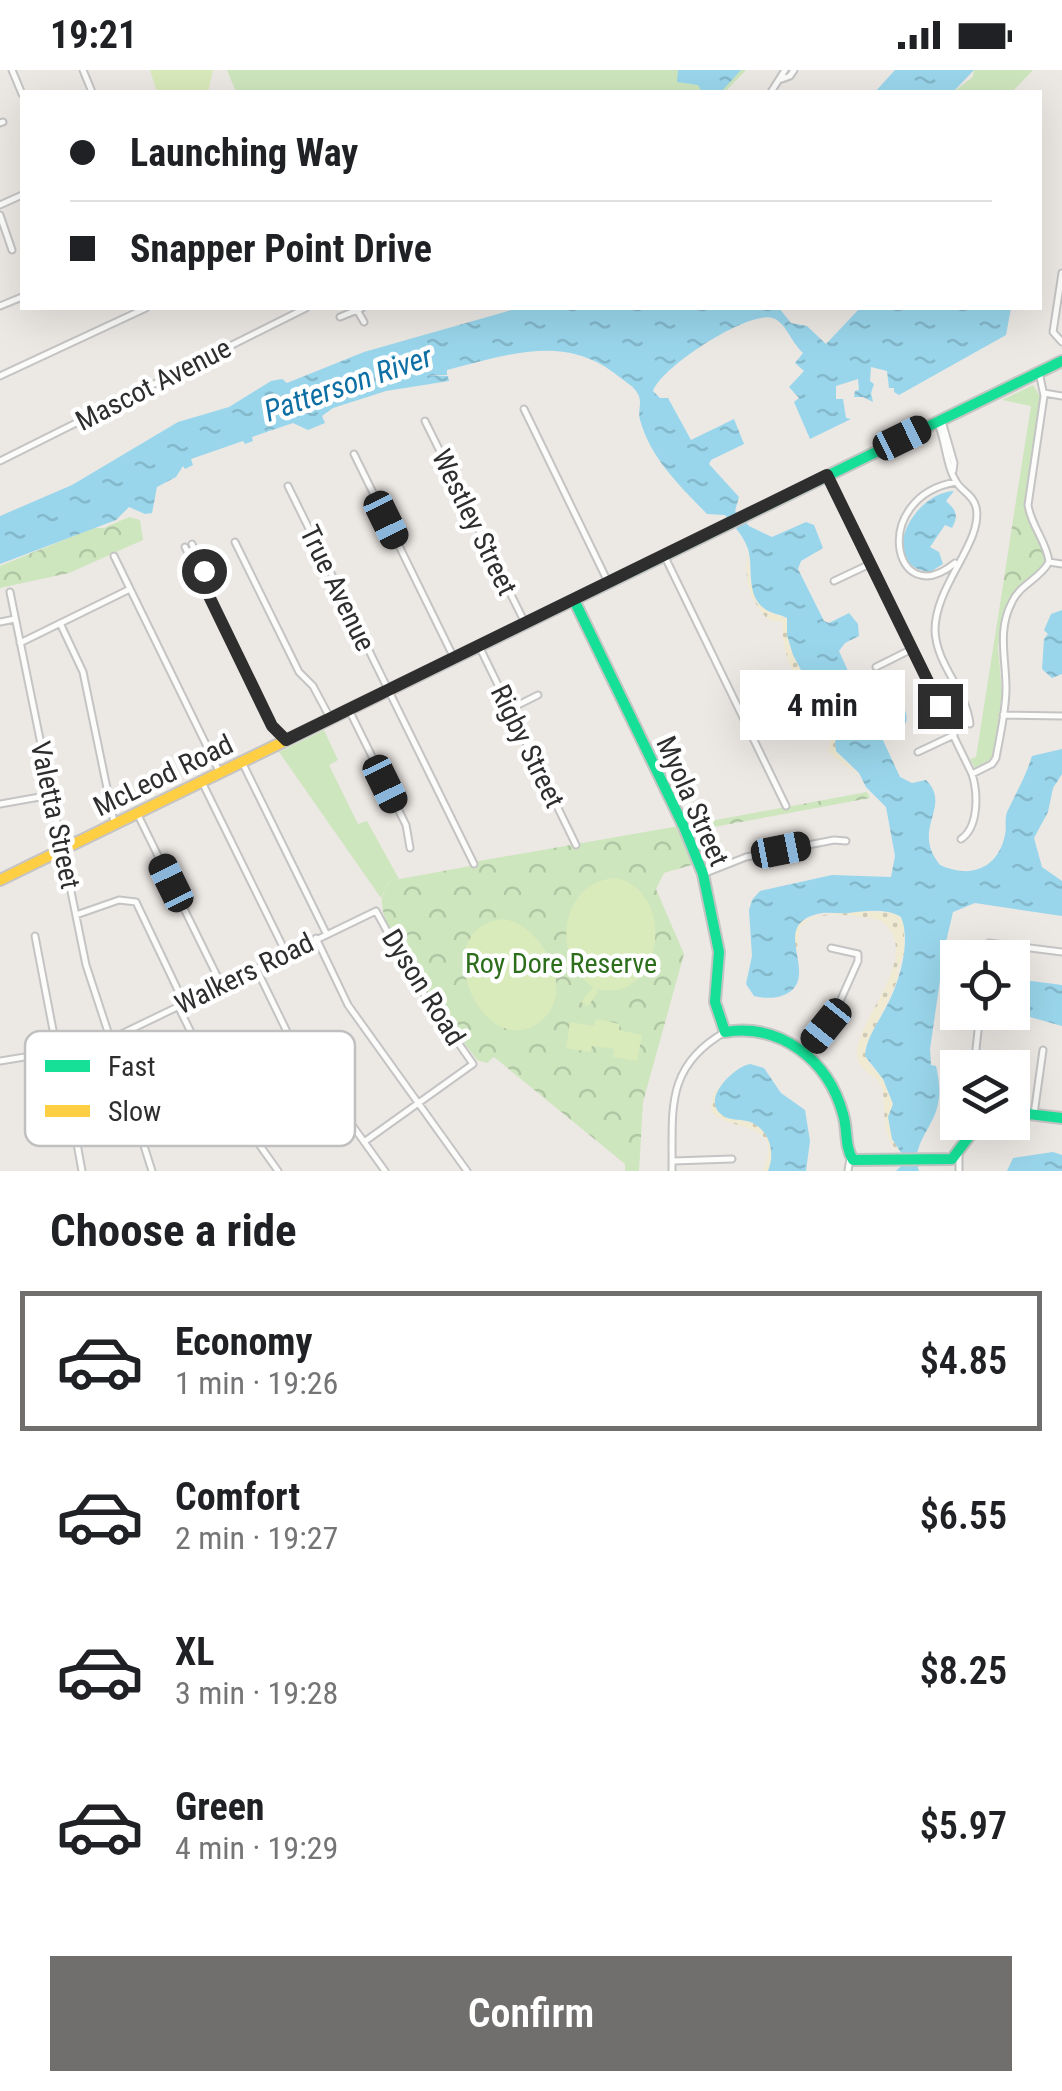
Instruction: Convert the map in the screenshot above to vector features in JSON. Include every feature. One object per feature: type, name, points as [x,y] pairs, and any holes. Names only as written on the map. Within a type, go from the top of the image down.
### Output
[{"type":"main road","name":"McLeod Road","points":[[0,880],[1062,361]]},
{"type":"main road","name":"Myola Street","points":[[574,600],[704,874],[719,952],[715,1002],[725,1032]]},
{"type":"main road","points":[[725,1032],[746,1027],[764,1029],[804,1054],[836,1095],[850,1158],[952,1158],[960,1154],[966,1140]]},
{"type":"main road","points":[[1030,1114],[1062,1118]]},
{"type":"street","points":[[773,90],[785,70]]},
{"type":"street","points":[[782,79],[794,70]]},
{"type":"street","points":[[0,215],[12,250]]},
{"type":"street","points":[[1062,273],[1053,332],[1062,342]]},
{"type":"street","points":[[0,376],[142,310]]},
{"type":"street","name":"Mascot Avenue","points":[[0,461],[302,310]]},
{"type":"street","points":[[340,317],[354,310]]},
{"type":"street","points":[[359,310],[364,322]]},
{"type":"street","points":[[972,774],[996,760],[1006,684],[1001,652],[1009,608],[1019,590],[1042,574],[1049,562],[1028,505],[1043,392],[1035,374]]},
{"type":"street","points":[[1043,392],[1062,396]]},
{"type":"street","points":[[524,409],[609,583]]},
{"type":"street","points":[[939,420],[956,482],[972,498],[977,513],[973,534],[938,605],[936,638],[944,666],[964,700],[970,724]]},
{"type":"street","name":"Westley Street","points":[[425,421],[525,624]]},
{"type":"street","points":[[354,454],[454,658]]},
{"type":"street","points":[[827,475],[972,774],[976,793],[972,824],[968,835],[960,839]]},
{"type":"street","points":[[956,482],[937,486],[922,495],[907,515],[899,552],[906,566],[920,574],[942,573],[962,556]]},
{"type":"street","name":"True Avenue","points":[[288,486],[474,864]]},
{"type":"street","points":[[235,542],[298,672],[313,686],[330,719]]},
{"type":"street","points":[[188,546],[272,726],[285,741]]},
{"type":"street","points":[[114,556],[220,773]]},
{"type":"street","points":[[664,556],[786,806]]},
{"type":"street","points":[[1049,562],[1062,564]]},
{"type":"street","points":[[834,581],[870,564]]},
{"type":"street","points":[[942,573],[949,578]]},
{"type":"street","points":[[20,643],[130,589]]},
{"type":"street","name":"Valetta Street","points":[[10,592],[87,969],[107,1031]]},
{"type":"street","points":[[0,622],[15,619]]},
{"type":"street","points":[[60,623],[83,672],[115,824]]},
{"type":"street","name":"Rigby Street","points":[[479,646],[576,845]]},
{"type":"street","points":[[876,667],[912,649]]},
{"type":"street","points":[[510,709],[538,695]]},
{"type":"street","points":[[349,710],[406,826],[410,848]]},
{"type":"street","points":[[1003,714],[1062,716]]},
{"type":"street","points":[[272,726],[285,741]]},
{"type":"street","points":[[918,752],[954,734]]},
{"type":"street","points":[[242,762],[326,933]]},
{"type":"street","points":[[202,782],[286,953]]},
{"type":"street","points":[[0,804],[51,794]]},
{"type":"street","points":[[137,813],[221,984]]},
{"type":"street","points":[[704,874],[746,857],[846,841]]},
{"type":"street","points":[[76,915],[118,900],[136,902],[193,1031]]},
{"type":"street","name":"Walkers Road","points":[[126,1031],[376,911]]},
{"type":"street","name":"Dyson Road","points":[[376,911],[411,975],[472,1064],[419,1103]]},
{"type":"street","points":[[36,936],[54,1031]]},
{"type":"street","points":[[316,938],[348,1005],[467,1171]]},
{"type":"street","points":[[804,1054],[838,1008],[858,961],[858,954],[853,951],[831,948]]},
{"type":"street","points":[[1030,948],[1062,952]]},
{"type":"street","points":[[256,968],[286,1031]]},
{"type":"street","points":[[672,1171],[672,1106],[678,1080],[697,1052],[725,1032]]},
{"type":"street","points":[[1034,1114],[1043,1050]]},
{"type":"street","name":"Walkers Road","points":[[0,1062],[25,1057]]},
{"type":"street","points":[[364,1142],[419,1103]]},
{"type":"street","points":[[355,1130],[385,1171]]},
{"type":"street","points":[[77,1146],[82,1171]]},
{"type":"street","name":"Valetta Street","points":[[144,1146],[152,1171]]},
{"type":"street","points":[[260,1146],[278,1171]]},
{"type":"street","points":[[959,1171],[960,1154]]},
{"type":"street","points":[[848,1171],[850,1158]]},
{"type":"street","points":[[672,1161],[732,1159]]},
{"type":"green space","points":[[150,70],[213,70],[208,90],[156,90]]},
{"type":"green space","points":[[227,70],[746,70],[727,90],[235,90]]},
{"type":"green space","points":[[974,70],[1033,70],[1014,90],[956,90],[973,77]]},
{"type":"green space","points":[[1033,385],[1041,398],[1025,508],[1015,507],[1031,406],[1002,400]]},
{"type":"green space","points":[[1015,507],[1025,508],[1046,561],[1010,599],[1001,598]]},
{"type":"green space","points":[[129,517],[140,520],[143,540],[69,573],[0,588],[0,566]]},
{"type":"green space","points":[[1001,598],[1010,599],[998,646],[1002,694],[993,758],[975,768],[970,759],[976,757]]},
{"type":"green space","points":[[324,730],[338,760],[329,765],[358,824],[367,821],[399,879],[389,881],[381,898],[279,752]]},
{"type":"green space","points":[[867,792],[870,798],[692,831],[689,825]]},
{"type":"green space","name":"Roy Dore Reserve","points":[[679,826],[695,864],[664,873],[656,889],[684,954],[643,1102],[639,1171],[625,1171],[625,1164],[494,1057],[487,1063],[477,1060],[406,961],[385,920],[382,897],[389,881]]},
{"type":"green space","points":[[616,878],[636,887],[649,904],[655,924],[654,945],[648,965],[636,981],[618,990],[596,989],[598,992],[588,1006],[581,1002],[593,987],[579,974],[571,958],[567,923],[583,892],[597,882]]},
{"type":"green space","points":[[503,919],[531,933],[542,946],[556,977],[552,1008],[541,1021],[520,1030],[500,1026],[483,1012],[470,991],[464,968],[467,946],[479,928]]},
{"type":"green space","points":[[596,1019],[620,1024],[619,1030],[642,1035],[637,1061],[613,1057],[614,1049],[592,1046],[590,1052],[566,1048],[570,1022],[594,1026]]},
{"type":"sand","points":[[748,553],[756,598],[765,609],[788,620],[787,635],[793,655],[820,706],[842,727],[836,751],[861,778],[828,752],[834,724],[796,679],[785,650],[783,622],[769,620],[753,598],[747,581]]},
{"type":"sand","points":[[862,911],[894,913],[904,922],[904,954],[898,979],[865,1049],[868,1062],[883,1079],[893,1104],[888,1117],[898,1151],[887,1132],[881,1086],[861,1066],[857,1056],[865,1026],[892,969],[896,951],[893,934],[880,920],[838,915],[818,917],[800,927],[797,952],[793,938],[796,928],[814,917]]},
{"type":"sand","points":[[737,1067],[716,1097],[717,1107],[727,1117],[758,1126],[767,1136],[771,1150],[768,1171],[763,1171],[768,1154],[767,1142],[761,1135],[711,1111],[713,1094]]},
{"type":"water","points":[[678,70],[741,70],[723,90],[701,90],[698,85],[677,82]]},
{"type":"water","points":[[895,70],[974,70],[955,90],[877,90]]},
{"type":"water","name":"Patterson River","points":[[512,310],[781,310],[791,323],[807,326],[826,344],[858,310],[1011,310],[1006,335],[899,395],[889,388],[887,371],[871,367],[873,402],[854,397],[859,390],[858,379],[836,386],[836,399],[843,399],[846,418],[851,419],[810,439],[794,402],[799,398],[789,387],[804,371],[795,363],[803,353],[773,318],[745,323],[707,342],[672,368],[653,391],[660,398],[668,398],[691,440],[734,419],[744,444],[709,464],[739,497],[735,511],[749,526],[772,537],[806,522],[814,525],[823,548],[801,561],[798,569],[824,621],[829,623],[849,613],[858,624],[859,636],[839,651],[862,702],[869,704],[893,694],[904,707],[906,723],[881,736],[900,777],[912,783],[926,780],[933,790],[929,840],[940,865],[972,871],[989,863],[1001,847],[1007,812],[1032,756],[1062,749],[1062,774],[1034,838],[1042,867],[1062,881],[1062,916],[975,903],[953,912],[946,940],[940,940],[940,980],[930,1049],[939,1097],[919,1146],[919,1171],[896,1171],[901,1166],[902,1154],[892,1139],[888,1117],[893,1104],[883,1079],[865,1056],[869,1038],[902,965],[905,939],[901,917],[875,911],[817,914],[797,928],[799,972],[791,991],[778,997],[759,997],[746,984],[752,956],[752,900],[760,891],[832,875],[891,877],[895,856],[886,807],[836,751],[835,741],[842,734],[842,727],[820,706],[793,655],[787,618],[765,609],[755,596],[750,556],[741,535],[725,515],[707,514],[668,471],[645,434],[638,395],[618,376],[577,355],[535,351],[447,370],[447,375],[426,376],[448,376],[449,381],[386,391],[333,408],[322,416],[325,423],[308,430],[293,423],[252,437],[253,441],[245,444],[243,441],[191,459],[193,465],[185,469],[183,466],[176,477],[157,487],[152,513],[129,507],[116,520],[0,564],[0,516],[72,485],[178,422],[229,407],[271,381],[282,379],[287,383],[364,352]]},
{"type":"water","points":[[954,491],[946,501],[955,513],[952,528],[945,525],[930,547],[939,552],[943,564],[930,572],[914,567],[905,557],[906,530],[925,504]]},
{"type":"water","points":[[1062,610],[1062,674],[1052,678],[1042,669],[1044,639],[1048,634],[1044,630],[1051,614]]},
{"type":"water","points":[[1030,981],[1062,985],[1062,1026],[1030,1017]]},
{"type":"water","points":[[750,1064],[764,1068],[781,1093],[805,1110],[810,1141],[806,1171],[768,1171],[771,1151],[764,1132],[753,1123],[722,1115],[716,1108],[722,1085]]},
{"type":"water","points":[[1053,1152],[1062,1155],[1062,1171],[1007,1171],[1013,1158]]},
{"type":"traffic: fast","points":[[420,675],[1062,361]]},
{"type":"traffic: fast","points":[[574,600],[703,874],[719,952],[715,1002],[725,1032],[765,1033],[799,1049],[814,1062],[836,1095],[853,1160],[952,1159],[966,1140]]},
{"type":"traffic: fast","points":[[1030,1114],[1062,1118]]},
{"type":"traffic: slow","points":[[0,880],[420,675]]},
{"type":"route","points":[[204,571],[208,594],[272,726],[286,740],[827,475],[940,706]]}]
